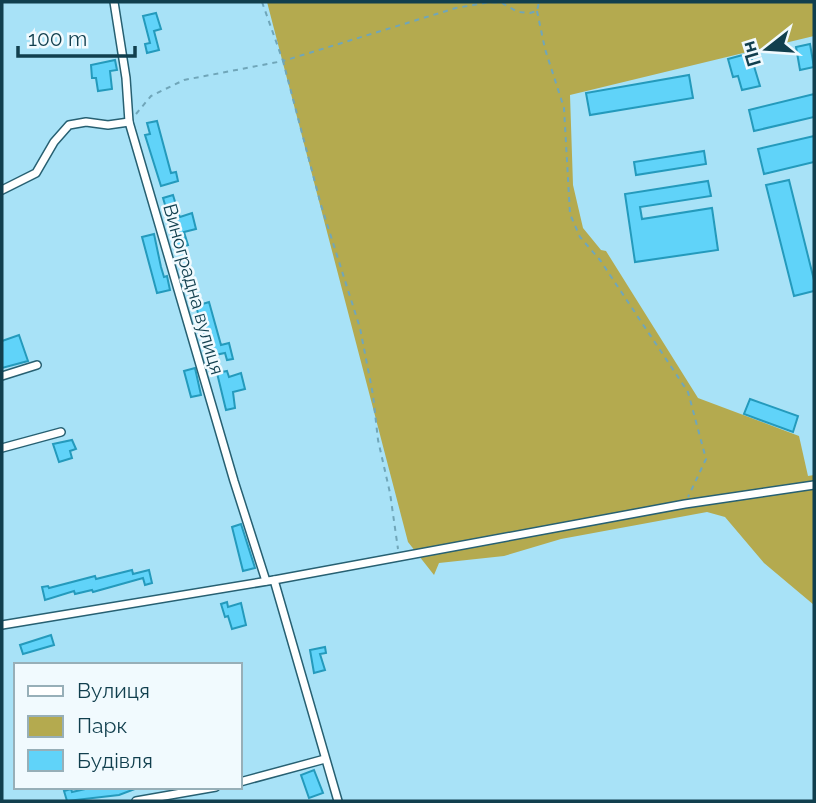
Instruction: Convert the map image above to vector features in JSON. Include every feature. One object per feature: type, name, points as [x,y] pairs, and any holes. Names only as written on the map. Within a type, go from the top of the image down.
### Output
[{"type":"street","name":"Виноградна вулиця","points":[[114,2],[126,78],[129,122],[234,481],[270,580],[338,801]]},
{"type":"street","points":[[2,190],[36,173],[54,142],[69,125],[86,122],[108,125],[129,122]]},
{"type":"street","points":[[2,376],[37,365]]},
{"type":"street","points":[[2,448],[61,432]]},
{"type":"street","points":[[2,625],[270,580],[685,504],[814,485]]},
{"type":"street","points":[[242,781],[325,759]]},
{"type":"street","points":[[136,801],[205,789]]},
{"type":"path","points":[[262,2],[283,61],[321,205],[360,328],[399,556]]},
{"type":"path","points":[[129,122],[151,96],[184,80],[283,61],[456,8],[502,2],[518,12],[537,11]]},
{"type":"path","points":[[539,2],[537,11],[545,49],[564,108],[570,214],[580,237],[600,260],[688,393],[706,459],[685,504]]},
{"type":"green space","points":[[267,2],[814,2],[814,36],[570,95],[573,185],[583,228],[601,250],[606,251],[698,398],[799,436],[808,476],[814,475],[814,605],[764,563],[725,517],[707,512],[561,539],[504,556],[439,563],[434,575],[408,542]]},
{"type":"building","points":[[156,13],[161,29],[154,31],[159,50],[147,53],[145,44],[150,43],[143,16]]},
{"type":"building","points":[[810,44],[814,67],[800,70],[796,47]]},
{"type":"building","points":[[750,53],[760,86],[742,90],[738,76],[733,77],[728,59]]},
{"type":"building","points":[[115,60],[117,70],[110,71],[112,89],[98,91],[96,78],[92,78],[91,65]]},
{"type":"building","points":[[689,75],[693,98],[590,115],[586,93]]},
{"type":"building","points":[[814,94],[814,117],[754,131],[749,110]]},
{"type":"building","points":[[157,121],[171,173],[176,172],[178,181],[161,186],[145,135],[150,134],[147,123]]},
{"type":"building","points":[[814,136],[814,162],[764,174],[758,149]]},
{"type":"building","points":[[704,151],[706,164],[636,175],[634,162]]},
{"type":"building","points":[[789,180],[814,280],[814,291],[794,296],[766,185]]},
{"type":"building","points":[[708,181],[711,196],[640,207],[642,219],[712,208],[718,250],[635,262],[625,194]]},
{"type":"building","points":[[173,195],[180,217],[192,213],[196,229],[184,232],[188,245],[178,248],[163,198]]},
{"type":"building","points":[[154,234],[161,267],[164,277],[167,276],[170,290],[157,293],[142,237]]},
{"type":"building","points":[[209,302],[221,345],[229,343],[233,359],[227,360],[225,353],[210,356],[196,306]]},
{"type":"building","points":[[19,335],[28,361],[2,368],[2,341]]},
{"type":"building","points":[[195,368],[201,395],[191,397],[184,371]]},
{"type":"building","points":[[227,371],[229,377],[241,373],[245,389],[233,392],[235,408],[226,410],[217,373]]},
{"type":"building","points":[[750,399],[798,416],[793,432],[744,414]]},
{"type":"building","points":[[72,440],[76,449],[70,451],[72,458],[59,462],[53,444]]},
{"type":"building","points":[[241,524],[255,568],[243,571],[232,527]]},
{"type":"building","points":[[132,570],[133,574],[149,570],[152,583],[145,585],[143,578],[93,592],[75,594],[74,591],[45,600],[42,587],[49,588]]},
{"type":"building","points":[[227,602],[228,607],[241,603],[246,625],[232,629],[221,604]]},
{"type":"building","points":[[51,635],[54,645],[23,654],[20,645]]},
{"type":"building","points":[[325,647],[326,653],[320,654],[325,670],[314,673],[310,650]]},
{"type":"building","points":[[314,770],[323,793],[309,798],[301,775]]},
{"type":"building","points":[[71,789],[72,792],[85,789],[135,789],[119,795],[67,801],[64,791]]}]
